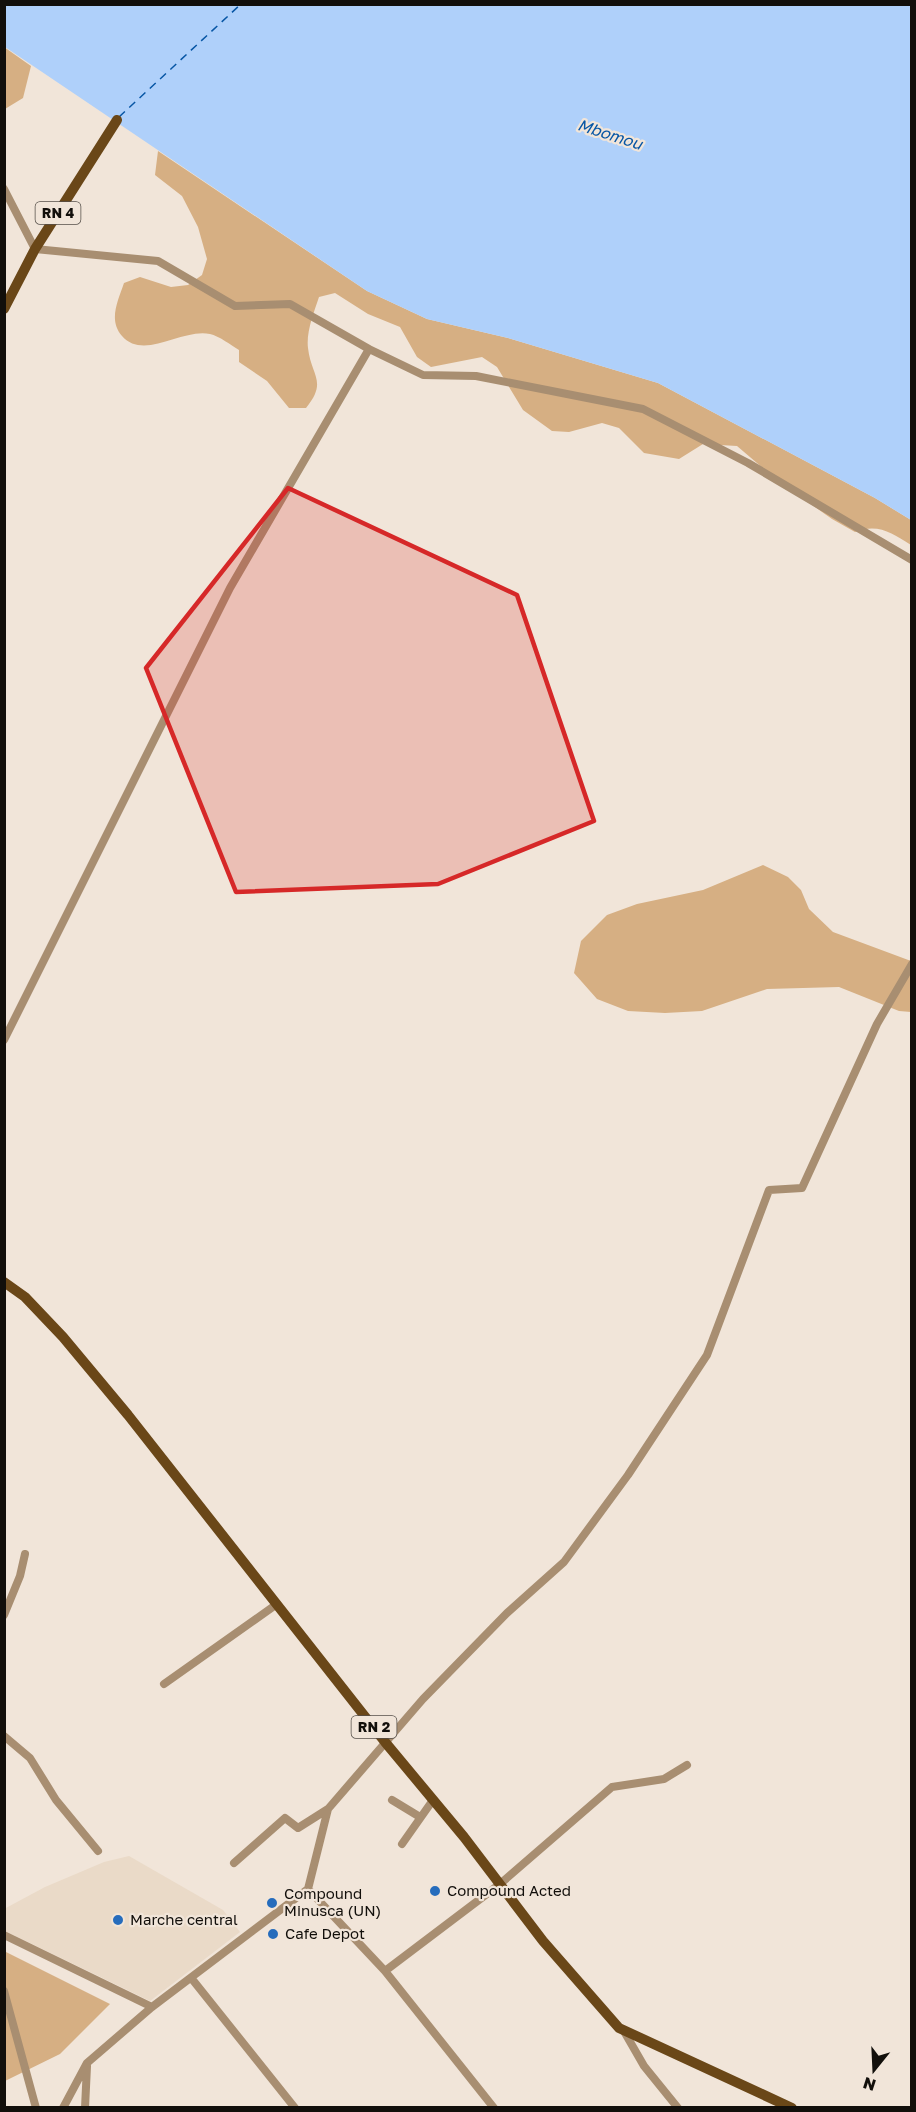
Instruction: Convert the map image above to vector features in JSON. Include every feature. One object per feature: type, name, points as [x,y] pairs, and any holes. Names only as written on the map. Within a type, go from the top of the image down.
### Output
[{"type":"main road","name":"RN 4","points":[[4,309],[35,249],[117,120]]},
{"type":"main road","name":"RN 2","points":[[4,1282],[25,1297],[63,1337],[543,1941],[625,2033],[792,2108]]},
{"type":"street","points":[[4,189],[35,249],[158,261],[235,306],[290,304],[369,349],[423,375],[476,376],[643,409],[748,463],[912,560]]},
{"type":"street","points":[[4,1040],[230,588],[369,349]]},
{"type":"street","points":[[234,1863],[285,1818],[298,1828],[328,1809],[385,1742],[507,1613],[564,1562],[628,1475],[707,1355],[769,1190],[802,1188],[877,1024],[912,964]]},
{"type":"street","points":[[4,1615],[20,1576],[25,1554]]},
{"type":"street","points":[[164,1684],[277,1604]]},
{"type":"street","points":[[4,1736],[30,1758],[56,1800],[98,1851]]},
{"type":"street","points":[[385,1971],[500,1884],[612,1787],[664,1779],[687,1765]]},
{"type":"street","points":[[392,1800],[420,1817]]},
{"type":"street","points":[[402,1844],[433,1800]]},
{"type":"street","points":[[63,2108],[87,2062],[152,2007],[308,1889],[328,1809]]},
{"type":"street","points":[[308,1889],[385,1971],[494,2108]]},
{"type":"street","points":[[4,1935],[152,2007]]},
{"type":"street","points":[[192,1979],[296,2108]]},
{"type":"street","points":[[4,1991],[36,2108]]},
{"type":"street","points":[[625,2033],[644,2067],[678,2108]]},
{"type":"street","points":[[85,2108],[87,2062]]},
{"type":"highlighted area","points":[[288,488],[517,595],[594,821],[438,884],[236,892],[146,668]]},
{"type":"shaded area","points":[[4,47],[31,66],[23,98],[5,109]]},
{"type":"shaded area","points":[[158,151],[367,291],[427,319],[508,338],[658,383],[875,498],[911,520],[911,545],[885,531],[863,529],[855,532],[832,519],[778,481],[737,446],[703,444],[679,459],[644,453],[619,428],[602,423],[569,432],[552,431],[523,410],[497,367],[482,357],[431,367],[417,357],[400,327],[368,314],[335,293],[319,297],[311,322],[308,348],[317,385],[313,399],[306,408],[289,408],[267,381],[239,362],[239,350],[214,335],[199,333],[152,345],[131,343],[118,330],[115,317],[124,283],[140,277],[171,287],[188,285],[202,275],[207,259],[198,227],[182,196],[155,175]]},
{"type":"shaded area","points":[[763,865],[788,877],[801,890],[809,909],[833,932],[911,961],[911,1012],[899,1011],[839,987],[767,989],[702,1011],[665,1013],[628,1011],[597,999],[574,973],[581,941],[607,915],[637,904],[703,890]]},
{"type":"shaded area","name":"Marche central","points":[[129,1856],[223,1910],[240,1932],[150,2001],[5,1931],[4,1909],[45,1887],[104,1862]]},
{"type":"shaded area","points":[[4,1951],[110,2004],[60,2054],[5,2081]]},
{"type":"water","name":"Mbomou","points":[[4,5],[911,5],[911,520],[875,498],[658,383],[508,338],[427,319],[367,291],[5,47]]},
{"type":"ferry route","points":[[119,117],[241,4]]},
{"type":"place","name":"Compound Acted","points":[[435,1891]]},
{"type":"place","name":"Compound Minusca (UN)","points":[[272,1903]]},
{"type":"place","name":"Marche central","points":[[118,1920]]},
{"type":"place","name":"Cafe Depot","points":[[273,1934]]}]
